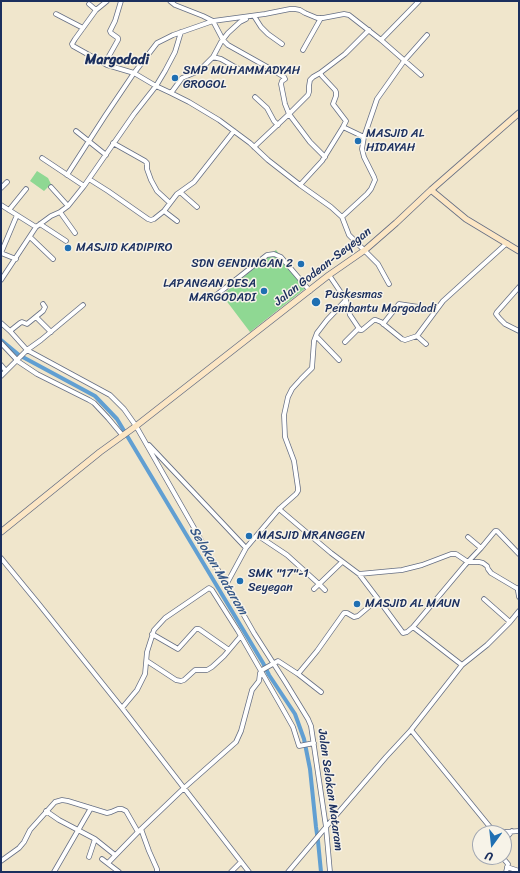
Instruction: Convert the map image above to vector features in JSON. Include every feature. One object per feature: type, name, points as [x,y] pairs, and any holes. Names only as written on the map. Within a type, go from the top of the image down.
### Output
[{"type":"main road","name":"Jalan Godean-Seyegan","points":[[1,532],[100,452],[134,428],[329,275],[365,250],[519,113]]},
{"type":"main road","points":[[431,190],[466,219],[519,251]]},
{"type":"street","points":[[107,1],[96,10],[75,39],[72,46],[106,64],[134,73],[219,120],[234,131],[300,185],[331,206],[342,217],[349,235],[378,264],[389,284]]},
{"type":"street","points":[[106,64],[118,40],[118,38],[110,31],[115,21],[121,1]]},
{"type":"street","points":[[170,1],[175,5],[212,21],[223,40],[228,45],[284,77],[285,79],[281,84],[285,104],[289,114],[310,142],[324,157]]},
{"type":"street","points":[[381,40],[419,1]]},
{"type":"street","points":[[89,4],[96,10]]},
{"type":"street","points":[[67,175],[134,73],[157,43],[181,32],[212,21],[290,9],[300,10],[317,18],[344,14],[349,15],[381,40],[421,75]]},
{"type":"street","points":[[56,14],[83,28]]},
{"type":"street","points":[[172,93],[182,78],[199,71],[213,57],[228,33],[240,22],[252,16]]},
{"type":"street","points":[[252,16],[260,27],[282,44]]},
{"type":"street","points":[[303,50],[321,18]]},
{"type":"street","points":[[254,147],[308,95],[310,80],[345,54],[368,30]]},
{"type":"street","points":[[1,280],[38,226],[68,206],[89,180],[134,114],[166,71],[175,52],[181,32]]},
{"type":"street","points":[[342,217],[367,194],[375,180],[364,157],[362,149],[364,137],[378,99],[404,61],[427,35]]},
{"type":"street","points":[[213,57],[221,59],[242,71]]},
{"type":"street","points":[[300,185],[322,161],[346,121],[333,104],[336,96],[335,90],[320,73]]},
{"type":"street","points":[[255,97],[267,108],[278,125]]},
{"type":"street","points":[[343,127],[364,137]]},
{"type":"street","points":[[76,131],[106,155]]},
{"type":"street","points":[[89,180],[108,191],[148,219],[154,220],[164,211],[180,192],[194,182],[234,131]]},
{"type":"street","points":[[114,144],[147,163],[147,169],[151,180],[157,190],[170,203]]},
{"type":"street","points":[[42,158],[84,186]]},
{"type":"street","points":[[1,188],[7,182]]},
{"type":"street","points":[[51,188],[68,206]]},
{"type":"street","points":[[9,210],[26,189]]},
{"type":"street","points":[[180,192],[197,207]]},
{"type":"street","points":[[1,205],[18,216],[66,241]]},
{"type":"street","points":[[164,211],[177,221]]},
{"type":"street","points":[[60,212],[75,233]]},
{"type":"street","points":[[16,259],[1,253],[18,216]]},
{"type":"street","points":[[30,237],[53,260]]},
{"type":"street","points":[[329,275],[346,300],[350,314],[360,330],[374,320],[378,320],[405,340],[417,336],[442,301],[507,244]]},
{"type":"street","points":[[214,296],[267,255],[274,254],[281,257],[310,291]]},
{"type":"street","points":[[519,287],[496,314],[505,324],[519,331]]},
{"type":"street","points":[[226,585],[246,548],[279,509],[298,491],[294,461],[285,437],[284,415],[286,403],[292,389],[312,368],[316,336],[326,320],[346,300]]},
{"type":"street","points":[[10,331],[20,323],[22,322],[27,324],[36,317],[44,308],[43,304]]},
{"type":"street","points":[[383,324],[398,304],[419,307],[435,312]]},
{"type":"street","points":[[1,376],[23,353],[83,305]]},
{"type":"street","points":[[36,317],[51,332]]},
{"type":"street","name":"Jalan Selokan Mataram","points":[[1,323],[27,350],[110,394],[124,409],[134,428],[144,440],[254,633],[274,663],[311,726],[326,827],[330,872]]},
{"type":"street","points":[[345,342],[359,328]]},
{"type":"street","points":[[316,336],[339,360]]},
{"type":"street","points":[[417,336],[426,344]]},
{"type":"street","points":[[1,343],[17,359],[37,374],[94,403],[123,436]]},
{"type":"street","points":[[1,365],[6,371]]},
{"type":"street","points":[[144,440],[246,548]]},
{"type":"street","points":[[279,509],[342,562],[359,574],[403,633],[407,632],[413,627],[496,530],[519,554]]},
{"type":"street","points":[[257,535],[287,556],[321,586]]},
{"type":"street","points":[[468,537],[481,548]]},
{"type":"street","points":[[359,574],[402,570],[454,554],[459,555],[468,562],[483,563],[487,566],[491,573],[518,588],[519,597]]},
{"type":"street","points":[[1,558],[122,708],[249,872]]},
{"type":"street","points":[[314,588],[321,586],[342,562]]},
{"type":"street","points":[[122,708],[133,695],[146,671],[147,652],[154,630],[165,618],[209,588],[212,590],[280,704],[293,727],[299,746],[314,743]]},
{"type":"street","points":[[298,674],[344,613],[354,617],[358,616],[378,599]]},
{"type":"street","points":[[484,599],[510,622]]},
{"type":"street","points":[[288,872],[386,757],[411,730],[462,665],[487,645],[519,611]]},
{"type":"street","points":[[413,627],[462,665]]},
{"type":"street","points":[[152,634],[178,648],[196,630],[199,629],[229,650]]},
{"type":"street","points":[[147,661],[176,680],[181,681],[195,670],[207,670],[212,667],[240,637]]},
{"type":"street","points":[[108,863],[140,830],[238,738],[252,692],[259,681],[261,671],[277,661],[280,661],[321,692]]},
{"type":"street","points":[[411,730],[489,825]]},
{"type":"street","points":[[1,861],[19,848],[30,830],[55,802],[62,800],[107,813],[118,809],[126,811],[140,830],[157,872]]},
{"type":"street","points":[[54,872],[91,808]]},
{"type":"street","points":[[46,811],[59,820],[95,839],[115,855]]},
{"type":"street","points":[[512,831],[519,831]]},
{"type":"street","points":[[89,857],[95,839]]},
{"type":"street","points":[[102,859],[119,872]]},
{"type":"street","points":[[230,872],[241,862]]},
{"type":"street","points":[[507,870],[519,871]]},
{"type":"green space","points":[[37,171],[48,178],[51,184],[44,191],[30,181]]},
{"type":"green space","name":"LAPANGAN DESA MARGODADI","points":[[276,250],[307,287],[250,332],[222,295]]},
{"type":"waterway","name":"Selokan Mataram","points":[[1,340],[19,355],[95,396],[117,419],[269,675],[295,714],[304,739],[310,769],[321,872]]},
{"type":"place","name":"SMP MUHAMMADYAH GROGOL","points":[[175,78]]},
{"type":"place","name":"MASJID AL HIDAYAH","points":[[358,141]]},
{"type":"place","name":"MASJID KADIPIRO","points":[[68,248]]},
{"type":"place","name":"SDN GENDINGAN 2","points":[[301,264]]},
{"type":"place","name":"LAPANGAN DESA MARGODADI","points":[[264,291]]},
{"type":"place","name":"Puskesmas Pembantu Margodadi","points":[[316,302]]},
{"type":"place","name":"MASJID MRANGGEN","points":[[249,536]]},
{"type":"place","name":"SMK \"17\"-1 Seyegan","points":[[240,581]]},
{"type":"place","name":"MASJID AL MAUN","points":[[357,604]]},
{"type":"district","name":"Margodadi","points":[[117,60]]}]
